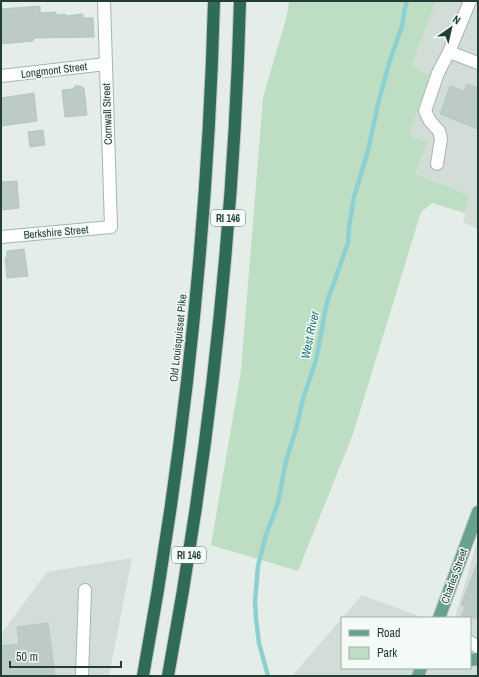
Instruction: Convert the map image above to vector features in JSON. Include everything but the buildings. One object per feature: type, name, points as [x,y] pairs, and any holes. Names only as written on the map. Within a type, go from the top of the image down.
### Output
[{"type":"highway","name":"Old Louisquisset Pike","points":[[143,676],[176,473],[195,314],[207,155],[214,1]]},
{"type":"highway","name":"RI 146","points":[[168,676],[196,509],[217,342],[232,175],[240,1]]},
{"type":"main road","name":"Charles Street","points":[[439,617],[478,512]]},
{"type":"street","name":"Cornwall Street","points":[[104,1],[110,227]]},
{"type":"street","points":[[438,164],[441,139],[439,132],[430,121],[426,110],[438,73],[449,52],[470,1]]},
{"type":"street","points":[[449,52],[478,63]]},
{"type":"street","name":"Longmont Street","points":[[1,76],[106,64]]},
{"type":"street","name":"Berkshire Street","points":[[1,237],[110,227]]},
{"type":"street","points":[[82,676],[85,590]]},
{"type":"shaded area","points":[[436,1],[478,1],[478,229],[463,222],[470,196],[415,175],[426,142],[412,137],[410,132],[430,75],[419,71],[412,64]]},
{"type":"shaded area","points":[[478,538],[478,676],[292,676],[341,619],[341,669],[471,669],[471,617],[455,617]]},
{"type":"shaded area","points":[[132,558],[109,676],[1,676],[1,634],[47,572]]},
{"type":"shaded area","points":[[362,595],[421,617],[343,617]]},
{"type":"green space","points":[[289,1],[436,1],[412,64],[419,71],[430,75],[410,132],[412,137],[427,142],[415,174],[470,196],[465,213],[432,203],[421,212],[353,434],[298,571],[211,545],[241,371],[263,98],[287,15]]},
{"type":"waterway","name":"West River","points":[[268,676],[259,643],[256,619],[255,601],[258,566],[266,535],[278,503],[286,461],[303,399],[316,360],[327,302],[348,243],[354,197],[368,151],[389,63],[402,26],[407,1]]}]
